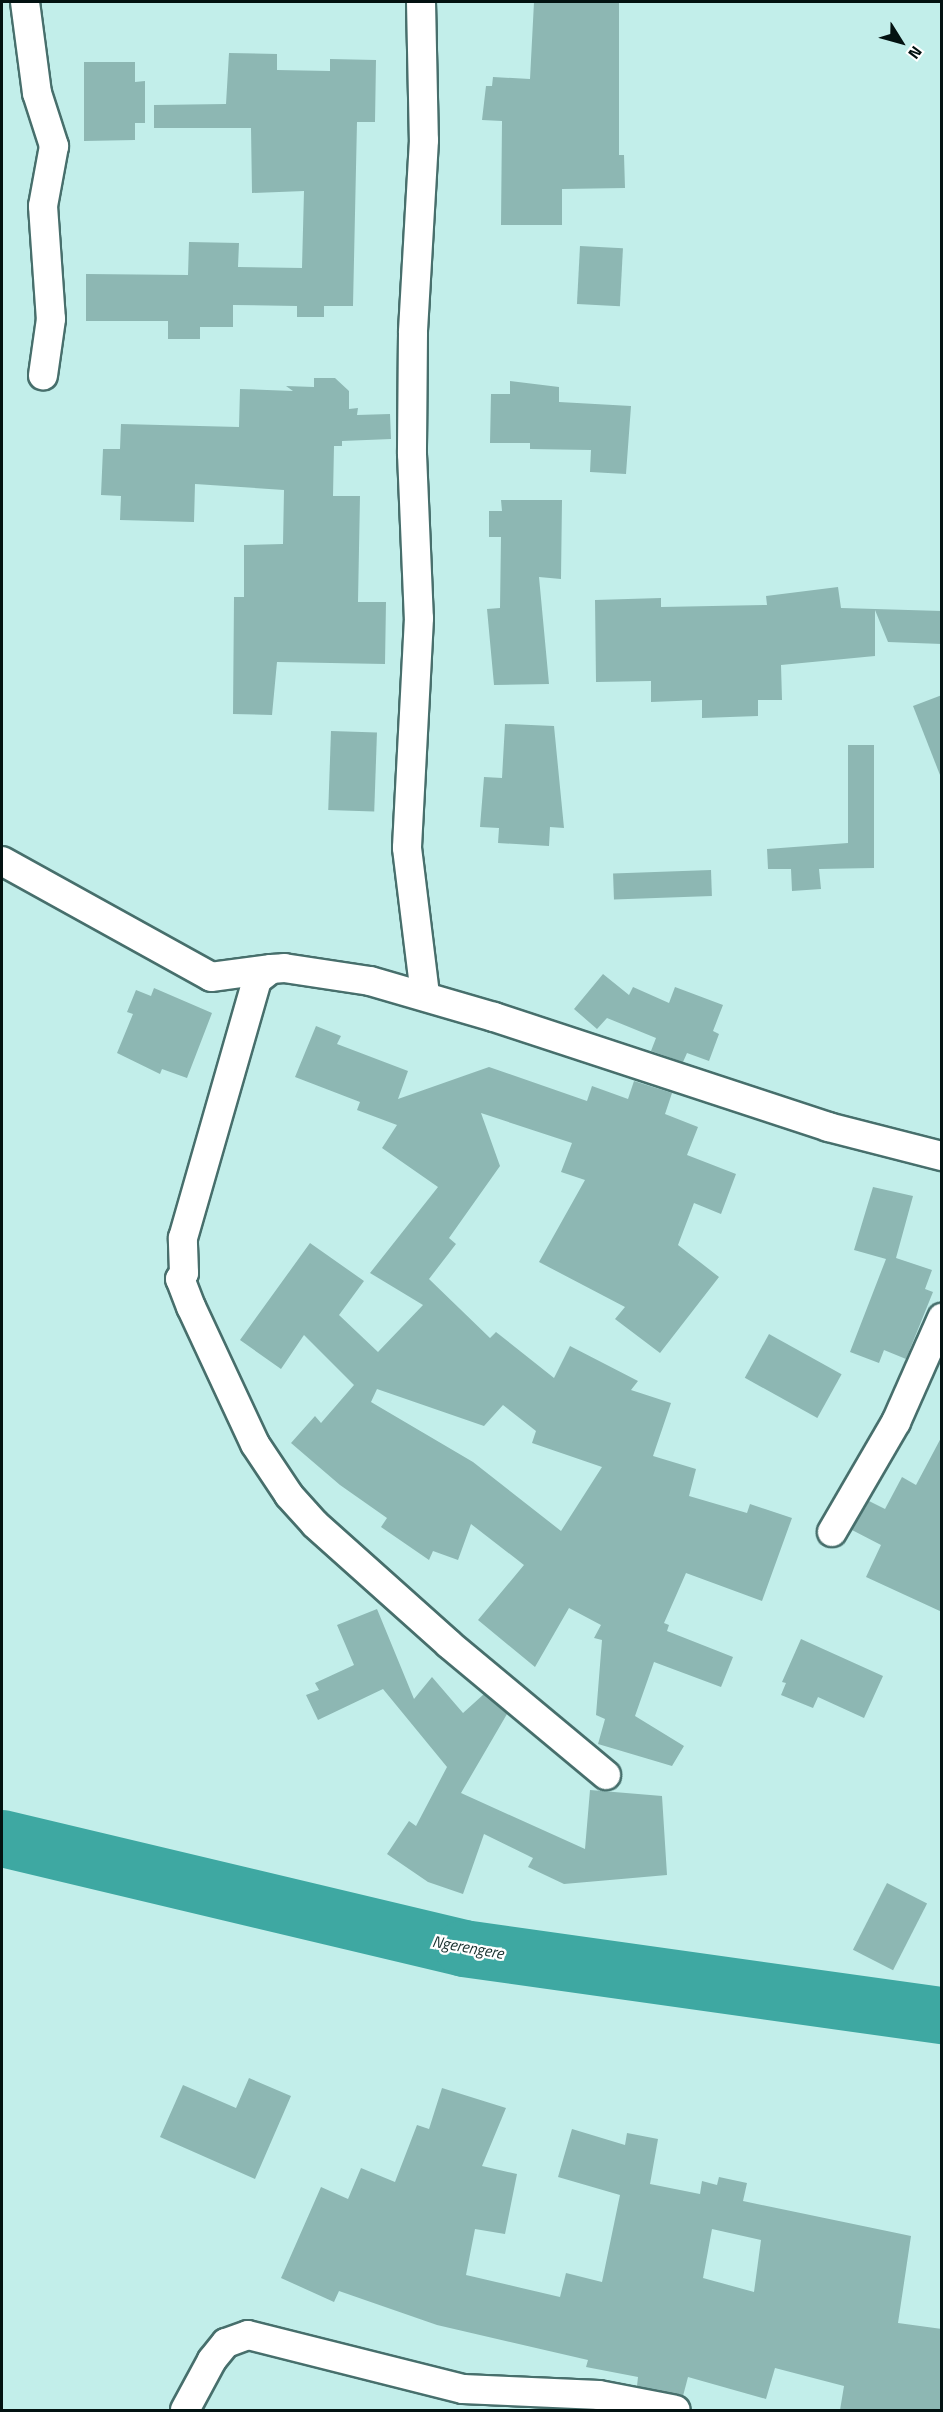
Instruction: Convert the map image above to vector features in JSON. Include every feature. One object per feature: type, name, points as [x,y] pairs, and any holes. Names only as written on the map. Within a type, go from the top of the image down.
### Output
[{"type":"street","points":[[26,2],[37,93],[54,146],[44,206],[51,319],[43,375]]},
{"type":"street","points":[[421,2],[424,140],[413,333],[412,454],[418,618],[407,848],[425,995]]},
{"type":"street","points":[[2,861],[211,977],[271,969],[303,969],[425,995],[828,1127],[942,1156]]},
{"type":"street","points":[[271,969],[254,985],[183,1238],[184,1274],[180,1279],[187,1298],[255,1444],[289,1495],[315,1524],[449,1644],[606,1775]]},
{"type":"street","points":[[832,1532],[896,1422],[942,1318]]},
{"type":"street","points":[[185,2410],[212,2360],[226,2343],[248,2335],[463,2389],[599,2396],[676,2410]]},
{"type":"building","points":[[534,2],[619,2],[619,155],[624,155],[625,188],[562,189],[562,225],[501,225],[502,121],[482,120],[486,86],[492,86],[493,77],[530,79]]},
{"type":"building","points":[[229,53],[277,54],[277,70],[330,71],[330,59],[376,60],[375,122],[357,122],[353,306],[324,306],[324,317],[297,317],[297,306],[233,305],[233,327],[200,327],[200,339],[168,339],[168,321],[86,321],[86,274],[188,275],[189,242],[239,243],[238,267],[302,268],[304,191],[252,193],[251,128],[154,128],[154,105],[226,104]]},
{"type":"building","points":[[84,62],[135,62],[135,82],[145,81],[145,123],[135,123],[135,140],[84,141]]},
{"type":"building","points":[[580,246],[623,248],[620,306],[577,304]]},
{"type":"building","points":[[314,378],[335,378],[349,391],[349,409],[358,408],[357,415],[390,414],[391,439],[342,441],[342,446],[334,446],[333,496],[360,496],[358,602],[386,602],[385,664],[277,662],[272,715],[233,714],[234,597],[244,597],[244,545],[283,544],[284,490],[195,484],[194,522],[120,520],[121,496],[101,495],[103,449],[120,449],[121,424],[239,427],[240,389],[293,391],[286,386],[314,387]]},
{"type":"building","points":[[510,381],[559,387],[559,402],[631,406],[626,474],[590,472],[591,450],[530,449],[530,443],[490,443],[491,394],[510,394]]},
{"type":"building","points":[[501,500],[562,500],[561,579],[539,577],[549,684],[494,685],[487,609],[500,608],[501,537],[489,537],[489,511],[502,511]]},
{"type":"building","points":[[838,587],[841,608],[942,611],[942,644],[888,642],[875,610],[875,656],[781,665],[782,700],[758,700],[758,716],[702,718],[702,700],[651,702],[651,681],[596,682],[595,600],[661,598],[661,607],[767,605],[766,596]]},
{"type":"building","points":[[942,695],[942,775],[940,775],[913,706]]},
{"type":"building","points":[[505,724],[554,726],[564,828],[550,827],[549,846],[498,843],[499,828],[480,827],[484,777],[502,778]]},
{"type":"building","points":[[331,731],[377,733],[374,812],[328,810]]},
{"type":"building","points":[[848,745],[874,745],[874,868],[819,869],[821,889],[792,891],[791,869],[768,869],[767,849],[848,843]]},
{"type":"building","points":[[711,870],[712,896],[614,899],[613,873]]},
{"type":"building","points":[[603,974],[629,995],[633,987],[669,1003],[675,987],[723,1005],[713,1031],[719,1034],[709,1061],[687,1053],[683,1062],[651,1051],[656,1038],[607,1018],[597,1029],[574,1009]]},
{"type":"building","points":[[154,988],[212,1013],[187,1078],[162,1069],[160,1074],[117,1053],[133,1014],[127,1012],[136,990],[151,996]]},
{"type":"building","points":[[316,1026],[341,1036],[337,1044],[408,1071],[398,1099],[489,1067],[587,1101],[592,1086],[628,1099],[634,1081],[672,1093],[665,1114],[698,1127],[687,1155],[736,1174],[721,1214],[694,1203],[678,1245],[719,1277],[660,1353],[615,1319],[625,1307],[539,1262],[585,1180],[561,1172],[572,1143],[481,1113],[500,1166],[449,1238],[456,1244],[429,1279],[490,1338],[496,1332],[554,1378],[570,1346],[638,1381],[631,1390],[671,1403],[653,1456],[696,1469],[689,1496],[747,1513],[750,1504],[792,1518],[762,1601],[686,1573],[664,1623],[669,1625],[667,1631],[733,1657],[721,1687],[654,1662],[635,1716],[684,1746],[672,1766],[598,1744],[605,1719],[596,1715],[602,1640],[594,1638],[601,1625],[569,1608],[535,1667],[478,1620],[524,1565],[471,1524],[458,1560],[433,1551],[429,1560],[381,1527],[387,1518],[340,1485],[291,1443],[315,1416],[321,1423],[354,1385],[304,1335],[281,1369],[240,1340],[310,1243],[364,1281],[339,1315],[378,1352],[423,1305],[370,1273],[438,1187],[382,1148],[397,1125],[357,1110],[360,1102],[295,1077]],"holes":[[[377,1389],[484,1426],[503,1405],[536,1431],[532,1443],[602,1467],[561,1531],[473,1462],[371,1402]]]},
{"type":"building","points":[[873,1187],[913,1196],[896,1258],[932,1270],[925,1289],[933,1292],[906,1359],[884,1350],[879,1363],[850,1352],[886,1259],[854,1250]]},
{"type":"building","points":[[769,1334],[842,1374],[817,1418],[745,1378]]},
{"type":"building","points":[[942,1436],[942,1612],[866,1577],[881,1545],[852,1530],[869,1501],[885,1509],[902,1477],[916,1485]]},
{"type":"building","points":[[377,1609],[414,1699],[432,1677],[463,1713],[484,1694],[507,1714],[461,1793],[585,1849],[590,1790],[662,1796],[667,1875],[564,1884],[528,1867],[533,1858],[484,1834],[463,1894],[428,1882],[387,1854],[409,1821],[416,1826],[447,1767],[383,1689],[318,1720],[306,1695],[319,1690],[315,1683],[354,1665],[337,1625]]},
{"type":"building","points":[[801,1639],[883,1676],[864,1718],[818,1697],[813,1708],[781,1695],[786,1683],[782,1682]]},
{"type":"building","points":[[887,1883],[927,1903],[893,1970],[853,1950]]},
{"type":"building","points":[[249,2078],[291,2096],[255,2179],[160,2137],[183,2085],[236,2108]]},
{"type":"building","points":[[442,2088],[506,2108],[482,2166],[517,2174],[505,2234],[475,2229],[466,2275],[560,2297],[566,2273],[602,2282],[620,2195],[558,2177],[572,2129],[625,2145],[627,2133],[658,2139],[650,2184],[700,2194],[702,2181],[717,2185],[719,2177],[747,2183],[743,2201],[911,2236],[898,2323],[942,2329],[942,2410],[840,2410],[844,2386],[775,2368],[766,2399],[688,2377],[683,2396],[637,2386],[638,2377],[586,2367],[588,2360],[437,2325],[339,2291],[334,2302],[281,2278],[321,2187],[348,2199],[361,2168],[395,2182],[417,2125],[429,2129]],"holes":[[[712,2229],[761,2240],[754,2292],[703,2278]]]},
{"type":"waterway","name":"Ngerengere","points":[[2,1838],[463,1948],[942,2015]]}]
